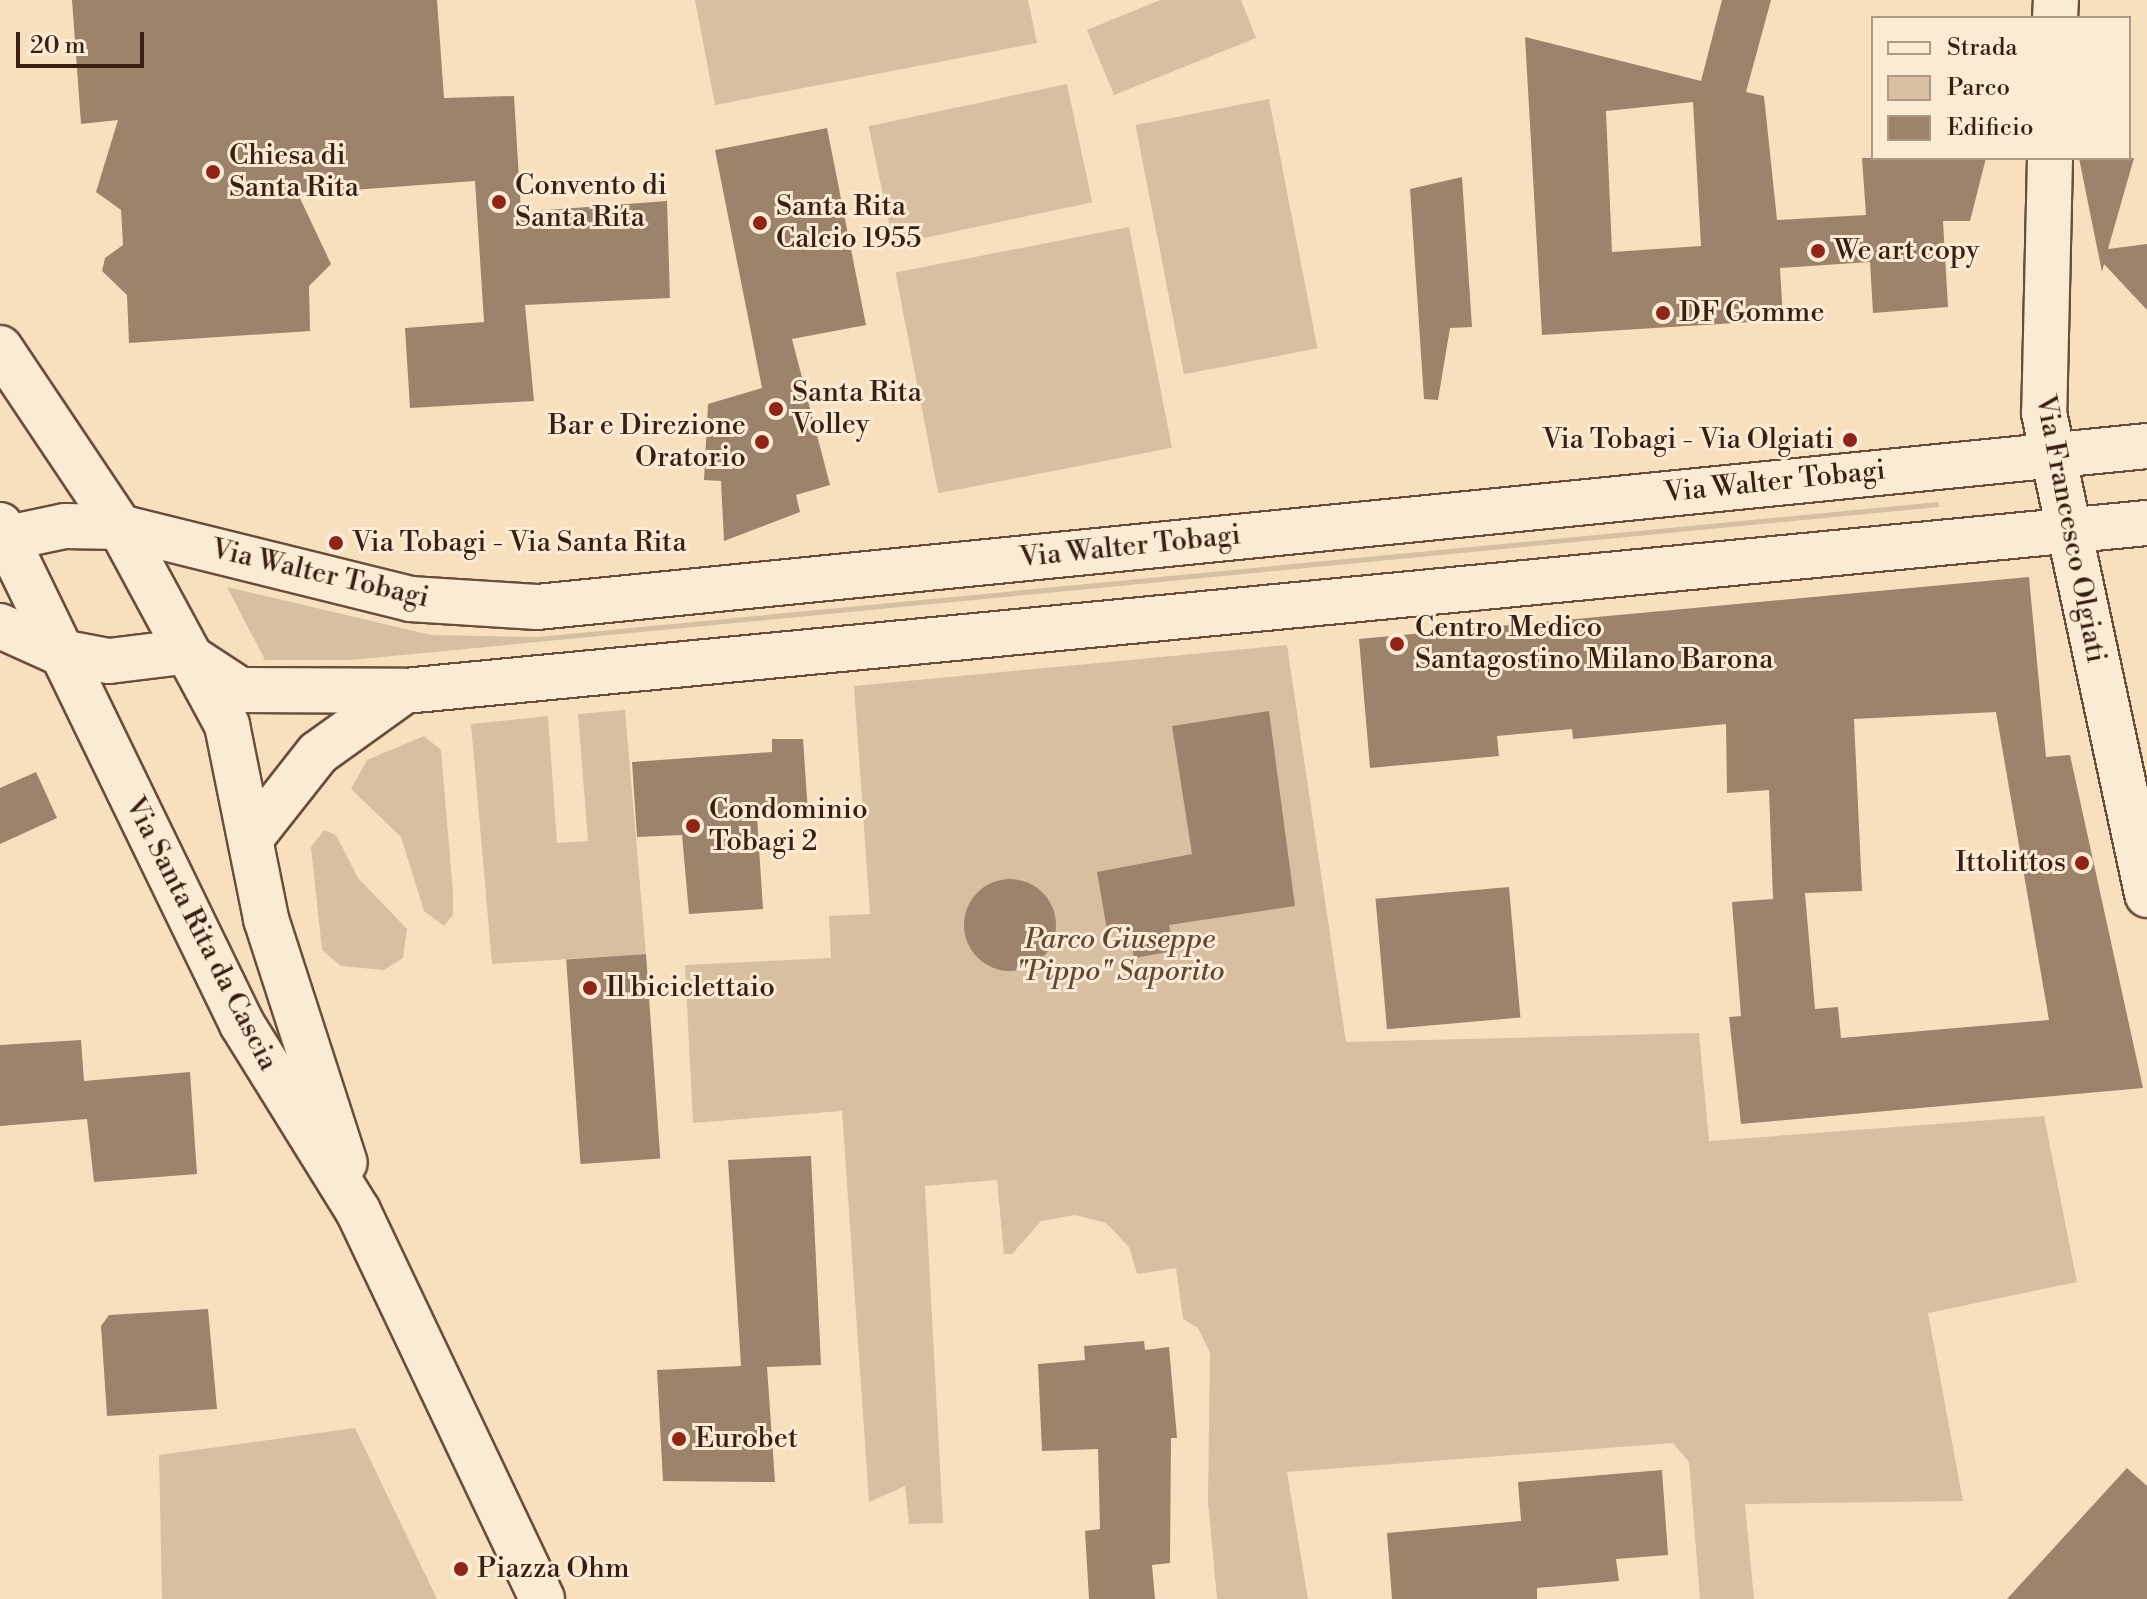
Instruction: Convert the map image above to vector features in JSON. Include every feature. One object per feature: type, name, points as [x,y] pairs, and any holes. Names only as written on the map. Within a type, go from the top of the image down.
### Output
[{"type":"street","name":"Via Francesco Olgiati","points":[[2050,160],[2040,364],[2065,532],[2147,895]]},
{"type":"street","points":[[0,348],[120,527]]},
{"type":"street","name":"Via Walter Tobagi","points":[[3,532],[65,526],[120,527],[410,599],[537,607],[2147,446]]},
{"type":"street","points":[[0,626],[56,651],[109,661],[182,652],[240,690],[263,694],[405,691],[2147,523]]},
{"type":"street","name":"Via Santa Rita da Cascia","points":[[120,527],[182,652],[227,725],[266,919],[358,1211]]},
{"type":"street","name":"Via Santa Rita da Cascia","points":[[3,532],[56,651],[242,1024],[358,1211],[542,1599]]},
{"type":"street","points":[[251,838],[318,753],[405,691]]},
{"type":"green space","points":[[695,0],[1028,0],[1037,43],[715,105]]},
{"type":"green space","points":[[1160,0],[1241,0],[1256,38],[1114,95],[1087,30]]},
{"type":"green space","points":[[1067,84],[1092,202],[894,245],[868,126]]},
{"type":"green space","points":[[1269,99],[1317,348],[1184,374],[1135,125]]},
{"type":"green space","points":[[1129,227],[1172,448],[938,493],[895,272]]},
{"type":"green space","points":[[1938,502],[1939,507],[351,660],[265,660],[227,587],[431,635],[537,637]]},
{"type":"green space","name":"Parco Giuseppe \"Pippo\" Saporito","points":[[1287,645],[1346,1042],[1699,1033],[1709,1141],[2044,1116],[2077,1282],[1928,1313],[1963,1501],[1745,1504],[1754,1599],[1700,1599],[1689,1462],[1673,1443],[1287,1472],[1308,1599],[1217,1599],[1208,1501],[1210,1353],[1198,1328],[1183,1319],[1176,1268],[1137,1274],[1129,1247],[1106,1223],[1075,1215],[1041,1221],[1012,1254],[1004,1254],[997,1180],[925,1186],[943,1523],[909,1524],[905,1486],[869,1502],[842,1111],[693,1123],[685,965],[831,958],[829,916],[870,914],[854,686]]},
{"type":"green space","points":[[625,710],[646,954],[492,964],[471,724],[548,716],[557,843],[588,841],[578,714]]},
{"type":"green space","points":[[424,736],[441,750],[453,892],[453,915],[444,926],[424,911],[401,837],[351,789],[367,760]]},
{"type":"green space","points":[[324,830],[336,835],[358,878],[407,929],[403,958],[384,970],[341,966],[322,950],[311,847]]},
{"type":"green space","points":[[355,1428],[437,1599],[162,1599],[159,1455]]},
{"type":"building","points":[[72,0],[437,0],[444,98],[514,96],[521,212],[667,201],[670,298],[525,305],[534,401],[410,408],[405,328],[484,322],[475,181],[298,194],[331,264],[309,286],[310,331],[129,343],[127,295],[102,271],[105,258],[123,245],[121,210],[96,192],[118,120],[81,124]]},
{"type":"building","points":[[1722,0],[1771,0],[1746,92],[1764,96],[1777,220],[1866,215],[1862,158],[1985,160],[1970,221],[1943,221],[1948,307],[1873,313],[1870,262],[1780,268],[1783,320],[1542,335],[1525,37],[1701,81]],"holes":[[[1693,102],[1701,246],[1612,252],[1606,111]]]},
{"type":"building","points":[[827,128],[866,325],[792,339],[830,485],[796,495],[800,512],[724,541],[721,481],[704,480],[708,404],[762,388],[715,150]]},
{"type":"building","points":[[2134,158],[2108,249],[2147,244],[2147,310],[2104,264],[2102,272],[2079,160]]},
{"type":"building","points":[[1462,177],[1472,327],[1450,328],[1438,400],[1424,399],[1410,189]]},
{"type":"building","points":[[2029,577],[2046,757],[2070,755],[2143,1088],[1741,1124],[1729,1017],[1741,1016],[1732,902],[1773,899],[1769,790],[1727,793],[1726,724],[1573,739],[1572,729],[1497,736],[1499,756],[1370,768],[1359,639]],"holes":[[[1996,712],[2049,1020],[1841,1038],[1838,1007],[1815,1009],[1805,893],[1862,891],[1854,719]]]},
{"type":"building","points":[[1269,711],[1295,906],[1169,925],[1174,951],[1134,958],[1128,927],[1107,930],[1097,872],[1192,854],[1172,726]]},
{"type":"building","name":"Condominio Tobagi 2","points":[[772,739],[803,739],[808,813],[757,817],[763,909],[689,914],[682,835],[637,837],[632,762],[772,752]]},
{"type":"building","points":[[36,772],[57,818],[0,844],[0,788]]},
{"type":"building","points":[[1010,879],[1028,882],[1043,892],[1053,907],[1056,925],[1053,943],[1043,958],[1028,968],[1010,971],[992,968],[977,958],[967,943],[964,925],[967,907],[977,892],[992,882]]},
{"type":"building","points":[[1509,887],[1520,1018],[1387,1029],[1376,899]]},
{"type":"building","points":[[646,954],[660,1159],[580,1164],[566,960]]},
{"type":"building","points":[[81,1040],[84,1081],[190,1072],[197,1174],[94,1182],[87,1119],[0,1126],[0,1045]]},
{"type":"building","points":[[811,1156],[821,1365],[767,1367],[775,1482],[663,1481],[657,1370],[741,1366],[728,1160]]},
{"type":"building","points":[[208,1309],[217,1409],[107,1416],[101,1326],[109,1315]]},
{"type":"building","points":[[1144,1341],[1145,1350],[1169,1347],[1177,1438],[1171,1438],[1170,1563],[1152,1565],[1155,1599],[1089,1599],[1085,1531],[1100,1529],[1098,1449],[1042,1451],[1038,1364],[1085,1360],[1084,1346]]},
{"type":"building","points":[[2127,1468],[2147,1486],[2147,1599],[2007,1599]]},
{"type":"building","points":[[1662,1470],[1668,1555],[1616,1559],[1619,1581],[1537,1588],[1537,1599],[1392,1599],[1387,1533],[1521,1521],[1518,1482]]},
{"type":"place","name":"Chiesa di Santa Rita","points":[[213,172]]},
{"type":"place","name":"Convento di Santa Rita","points":[[499,202]]},
{"type":"place","name":"Santa Rita Calcio 1955","points":[[760,223]]},
{"type":"place","name":"We art copy","points":[[1818,251]]},
{"type":"place","name":"DF Gomme","points":[[1663,313]]},
{"type":"place","name":"Santa Rita Volley","points":[[776,409]]},
{"type":"place","name":"Via Tobagi - Via Olgiati","points":[[1850,440]]},
{"type":"place","name":"Bar e Direzione Oratorio","points":[[762,442]]},
{"type":"place","name":"Via Tobagi - Via Santa Rita","points":[[336,543]]},
{"type":"place","name":"Centro Medico Santagostino Milano Barona","points":[[1397,644]]},
{"type":"place","name":"Condominio Tobagi 2","points":[[693,826]]},
{"type":"place","name":"Ittolittos","points":[[2082,863]]},
{"type":"place","name":"Il biciclettaio","points":[[590,988]]},
{"type":"place","name":"Eurobet","points":[[679,1439]]},
{"type":"place","name":"Piazza Ohm","points":[[461,1569]]}]
